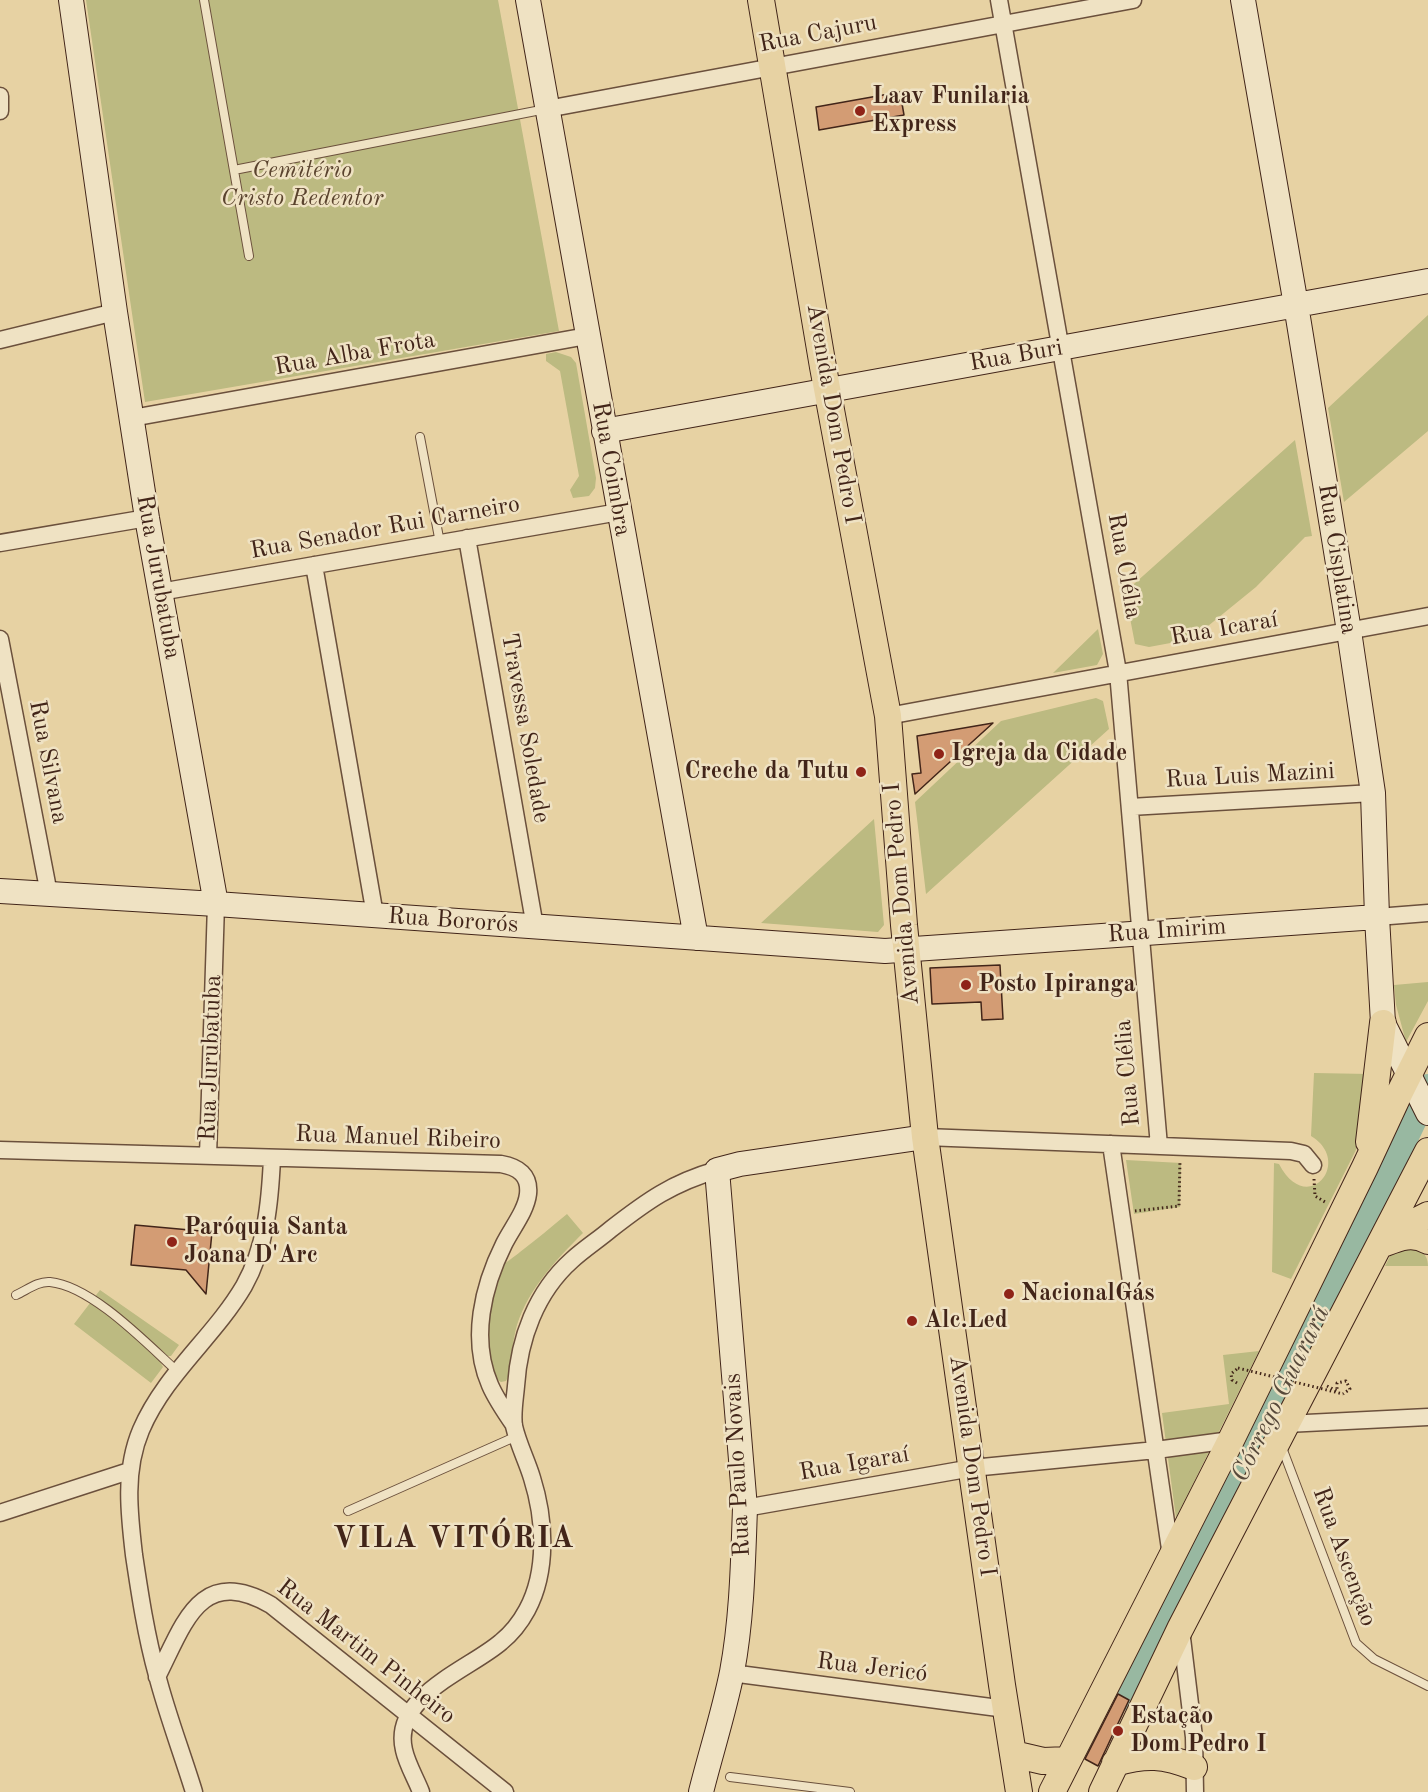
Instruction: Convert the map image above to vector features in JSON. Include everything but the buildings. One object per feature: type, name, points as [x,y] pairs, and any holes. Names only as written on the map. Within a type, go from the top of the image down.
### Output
[{"type":"main road","name":"Avenida Dom Pedro I","points":[[761,0],[827,390],[888,716],[906,949],[925,1137],[1019,1792]]},
{"type":"main road","points":[[1365,1167],[1383,1023]]},
{"type":"main road","points":[[1052,1792],[1172,1558],[1365,1167],[1418,1094],[1428,1036]]},
{"type":"main road","points":[[1102,1792],[1180,1629],[1428,1151]]},
{"type":"main road","points":[[1381,1242],[1428,1215]]},
{"type":"main road","points":[[1381,1242],[1408,1236],[1428,1241]]},
{"type":"main road","points":[[1013,1754],[1043,1761],[1068,1760]]},
{"type":"main road","points":[[1115,1763],[1138,1757],[1161,1757],[1195,1780]]},
{"type":"street","name":"Rua Jurubatuba","points":[[71,0],[147,518],[216,904],[208,1156]]},
{"type":"street","name":"Rua Coimbra","points":[[528,0],[696,938]]},
{"type":"street","name":"Rua Clélia","points":[[999,0],[1118,672],[1159,1146]]},
{"type":"street","name":"Rua Cajuru","points":[[547,109],[1134,0]]},
{"type":"street","name":"Rua Cisplatina","points":[[1243,0],[1296,305],[1373,793],[1383,1023],[1418,1094]]},
{"type":"street","points":[[0,96],[0,111]]},
{"type":"street","name":"Rua Buri","points":[[604,431],[1428,281]]},
{"type":"street","points":[[0,340],[115,312]]},
{"type":"street","name":"Rua Alba Frota","points":[[132,418],[587,336]]},
{"type":"street","name":"Rua Senador Rui Carneiro","points":[[160,592],[619,512]]},
{"type":"street","points":[[0,543],[147,518]]},
{"type":"street","name":"Travessa Soledade","points":[[467,538],[535,927]]},
{"type":"street","points":[[314,565],[375,915]]},
{"type":"street","name":"Rua Icaraí","points":[[888,716],[1428,616]]},
{"type":"street","name":"Rua Silvana","points":[[0,639],[49,894]]},
{"type":"street","name":"Rua Luis Mazini","points":[[1130,807],[1373,793]]},
{"type":"street","name":"Rua Bororós","points":[[0,891],[885,951],[906,949]]},
{"type":"street","name":"Rua Imirim","points":[[906,949],[1428,913]]},
{"type":"street","points":[[422,1792],[404,1750],[404,1731],[409,1716],[431,1689],[499,1644],[515,1629],[527,1610],[539,1568],[542,1521],[533,1480],[516,1430],[520,1352],[527,1327],[558,1274],[572,1260],[640,1206],[688,1178],[740,1164],[925,1137],[1292,1151],[1304,1154],[1313,1165]]},
{"type":"street","points":[[1111,1144],[1172,1558]]},
{"type":"street","name":"Rua Manuel Ribeiro","points":[[0,1150],[501,1164],[515,1167],[523,1174],[528,1192],[526,1202],[503,1245],[490,1277],[483,1302],[480,1332],[484,1369],[490,1385],[516,1430]]},
{"type":"street","points":[[194,1792],[157,1677],[139,1591],[130,1522],[129,1471],[138,1440],[157,1399],[229,1308],[244,1286],[254,1265],[267,1219],[272,1158]]},
{"type":"street","name":"Rua Paulo Novais","points":[[701,1792],[731,1673],[742,1585],[745,1508],[717,1170]]},
{"type":"street","points":[[1283,1432],[1428,1417]]},
{"type":"street","name":"Rua Igaraí","points":[[745,1508],[972,1467],[1156,1450],[1231,1440]]},
{"type":"street","points":[[0,1513],[129,1471]]},
{"type":"street","name":"Rua Martim Pinheiro","points":[[157,1677],[183,1626],[200,1602],[218,1591],[244,1591],[271,1605],[505,1792]]},
{"type":"street","points":[[1180,1629],[1194,1737],[1195,1780]]},
{"type":"street","name":"Rua Jericó","points":[[731,1673],[1006,1709]]},
{"type":"lane","points":[[204,0],[249,256]]},
{"type":"lane","points":[[234,170],[547,109]]},
{"type":"lane","points":[[420,437],[440,543]]},
{"type":"lane","points":[[16,1295],[38,1283],[49,1282],[85,1295],[108,1310],[178,1372]]},
{"type":"lane","points":[[348,1511],[516,1430]]},
{"type":"lane","name":"Rua Ascenção","points":[[1283,1432],[1356,1643],[1374,1659],[1428,1686]]},
{"type":"lane","points":[[730,1776],[850,1792]]},
{"type":"path","points":[[1121,1213],[1179,1206],[1180,1147]]},
{"type":"path","points":[[1313,1165],[1315,1196],[1344,1211]]},
{"type":"path","points":[[1243,1380],[1238,1383],[1232,1380],[1232,1371],[1238,1368],[1342,1394],[1350,1389],[1348,1383],[1340,1381],[1336,1385],[1337,1391]]},
{"type":"green space","name":"Cemitério Cristo Redentor","points":[[86,0],[498,0],[559,331],[145,402]]},
{"type":"green space","points":[[1428,315],[1428,431],[1344,502],[1328,408]]},
{"type":"green space","points":[[556,352],[571,357],[576,363],[596,478],[595,488],[589,496],[573,498],[570,490],[579,476],[560,371],[546,361],[546,354]]},
{"type":"green space","points":[[1295,440],[1312,536],[1305,537],[1256,587],[1192,639],[1149,647],[1135,644],[1125,592]]},
{"type":"green space","points":[[1098,629],[1103,654],[1097,665],[1053,673]]},
{"type":"green space","points":[[1096,698],[1103,701],[1109,729],[926,894],[915,802],[1001,721]]},
{"type":"green space","points":[[874,819],[884,925],[878,932],[761,923]]},
{"type":"green space","points":[[1428,982],[1428,1001],[1406,1042],[1396,1005],[1394,985]]},
{"type":"green space","points":[[1314,1073],[1370,1074],[1361,1136],[1356,1150],[1291,1279],[1272,1272],[1274,1163],[1279,1164],[1290,1179],[1302,1186],[1313,1186],[1322,1180],[1327,1171],[1328,1159],[1323,1147],[1311,1136]]},
{"type":"green space","points":[[1126,1160],[1181,1163],[1180,1207],[1134,1214]]},
{"type":"green space","points":[[567,1214],[583,1233],[553,1264],[529,1299],[517,1325],[508,1377],[506,1381],[501,1382],[494,1374],[490,1362],[489,1345],[491,1308],[498,1277],[506,1263]]},
{"type":"green space","points":[[1405,1248],[1418,1250],[1424,1254],[1428,1266],[1385,1266],[1390,1256]]},
{"type":"green space","points":[[100,1290],[179,1345],[171,1356],[165,1356],[160,1361],[163,1367],[151,1383],[74,1324]]},
{"type":"green space","points":[[1259,1351],[1176,1518],[1162,1413],[1229,1404],[1223,1355]]},
{"type":"waterway","name":"Córrego Guarará","points":[[1130,1697],[1243,1474],[1428,1088]]},
{"type":"place","name":"Laav Funilaria Express","points":[[860,111]]},
{"type":"place","name":"Igreja da Cidade","points":[[939,754]]},
{"type":"place","name":"Creche da Tutu","points":[[861,772]]},
{"type":"place","name":"Posto Ipiranga","points":[[966,985]]},
{"type":"place","name":"Paróquia Santa Joana D'Arc","points":[[172,1242]]},
{"type":"place","name":"NacionalGás","points":[[1009,1294]]},
{"type":"place","name":"Alc.Led","points":[[912,1321]]},
{"type":"place","name":"Estação Dom Pedro I","points":[[1118,1731]]},
{"type":"district","name":"VILA VITÓRIA","points":[[454,1539]]}]
